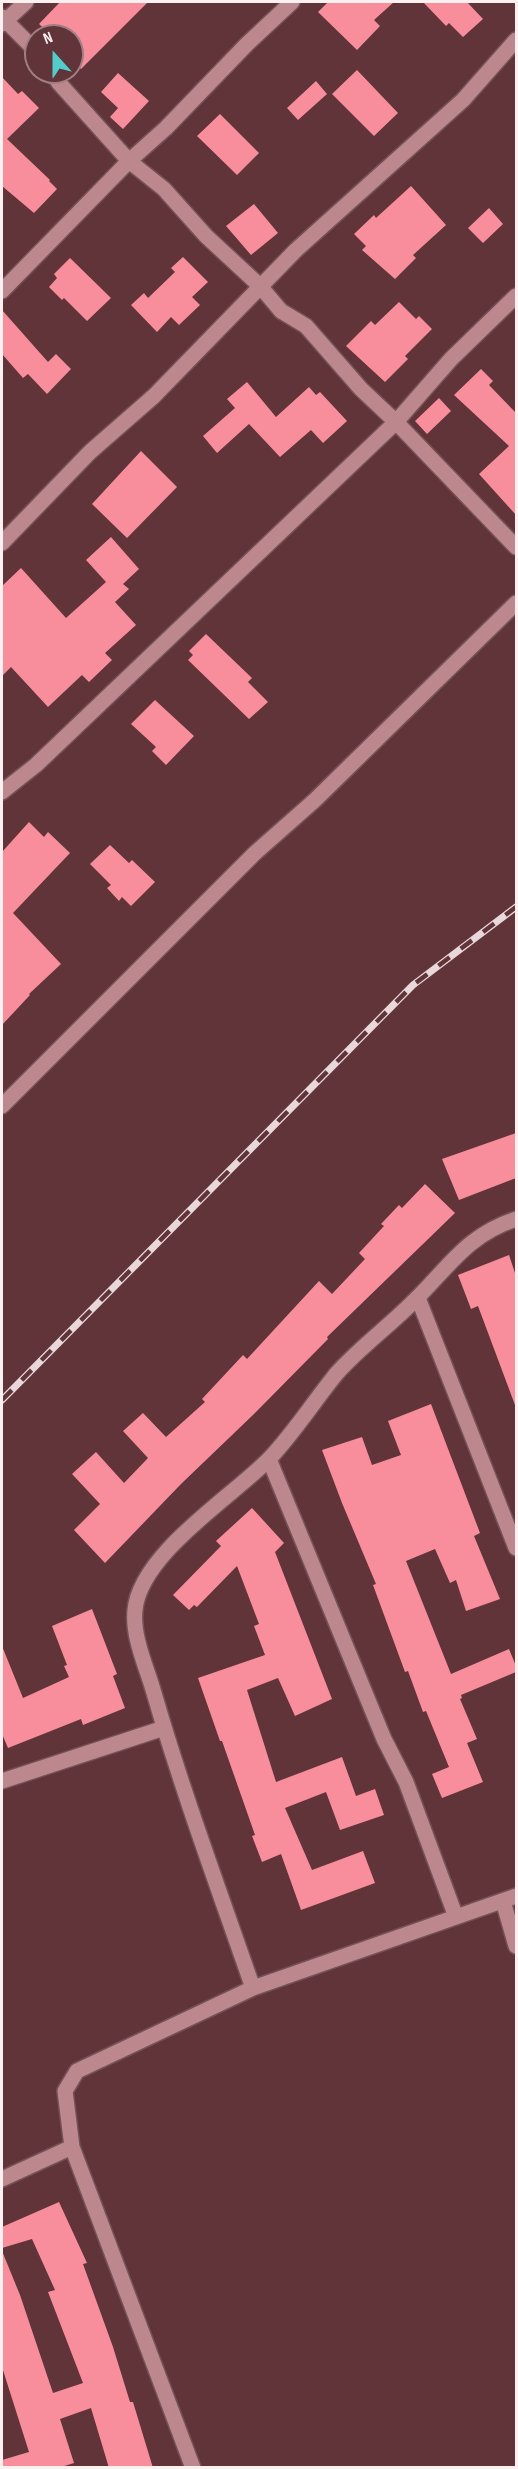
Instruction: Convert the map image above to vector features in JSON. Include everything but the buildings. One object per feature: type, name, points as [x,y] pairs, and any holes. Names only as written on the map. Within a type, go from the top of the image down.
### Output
[{"type":"street","points":[[24,40],[3,21],[26,2]]},
{"type":"street","points":[[2,291],[129,161],[166,128],[247,44],[292,2]]},
{"type":"street","points":[[2,543],[90,452],[154,396],[260,286],[371,181],[439,123],[491,70],[516,40]]},
{"type":"street","points":[[60,84],[129,161],[164,189],[206,236],[260,286],[281,311],[306,326],[361,389],[396,422],[516,547]]},
{"type":"street","points":[[2,792],[36,765],[396,422],[451,359],[516,296]]},
{"type":"street","points":[[2,1106],[255,853],[315,800],[516,603]]},
{"type":"street","points":[[253,1988],[164,1728],[136,1629],[135,1609],[142,1585],[168,1550],[269,1459],[339,1372],[418,1298],[459,1251],[482,1234],[516,1219]]},
{"type":"street","points":[[418,1298],[516,1548]]},
{"type":"street","points":[[269,1459],[384,1739],[406,1782],[456,1917]]},
{"type":"street","points":[[2,1781],[164,1728]]},
{"type":"street","points":[[193,2468],[72,2147],[65,2091],[78,2071],[253,1988],[510,1898],[516,1946]]},
{"type":"street","points":[[2,2180],[72,2147]]},
{"type":"railway","points":[[2,1400],[413,985],[516,907]]}]
